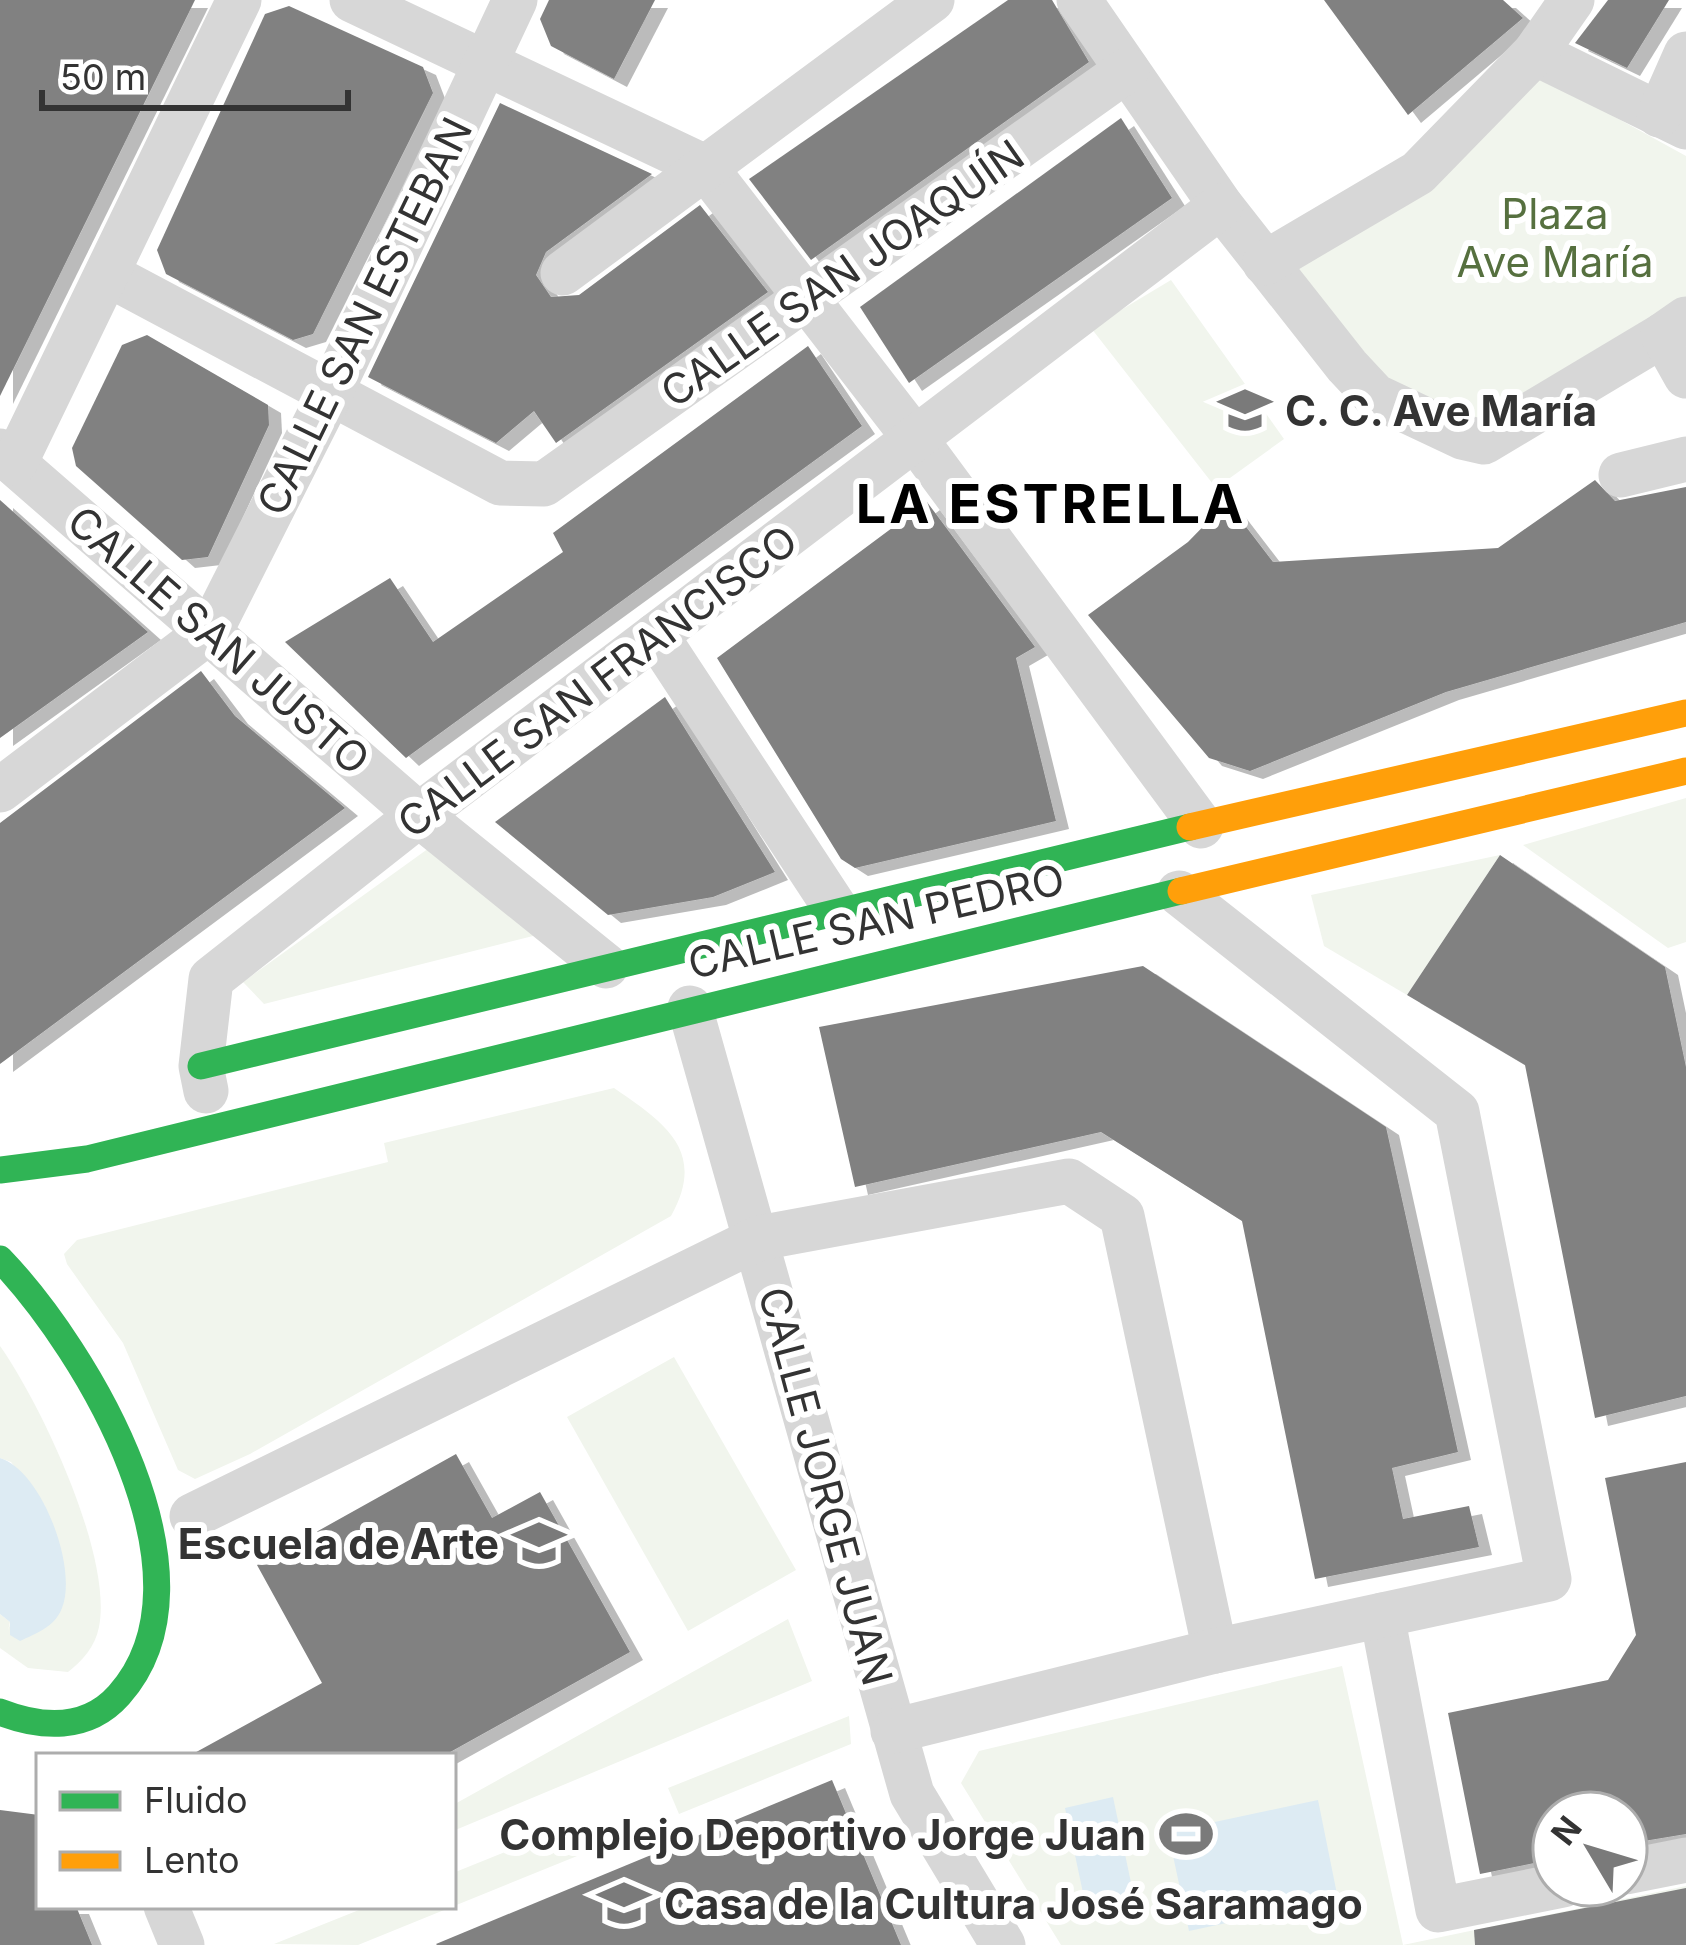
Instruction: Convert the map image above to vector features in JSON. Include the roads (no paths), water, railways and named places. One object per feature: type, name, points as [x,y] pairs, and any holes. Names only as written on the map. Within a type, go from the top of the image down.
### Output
[{"type":"main road","name":"CALLE SAN PEDRO","points":[[201,1066],[836,908],[1686,713]]},
{"type":"main road","name":"CALLE SAN PEDRO","points":[[0,1170],[87,1159],[1686,771]]},
{"type":"main road","name":"CALLE SAN PEDRO","points":[[46,1192],[87,1159]]},
{"type":"main road","points":[[0,1712],[28,1724],[98,1738],[144,1656],[158,1616],[140,1505],[116,1430],[43,1303],[6,1256]]},
{"type":"street","points":[[5,457],[109,275],[239,0]]},
{"type":"street","points":[[352,0],[705,167],[916,440],[1201,826]]},
{"type":"street","name":"CALLE SAN ESTEBAN","points":[[211,630],[331,392],[515,0]]},
{"type":"street","points":[[563,273],[932,0]]},
{"type":"street","points":[[1079,0],[1221,206],[1375,396],[1462,437],[1484,442],[1675,327],[1686,376]]},
{"type":"street","points":[[1265,263],[1418,173],[1551,18],[1672,121],[1686,54]]},
{"type":"street","name":"CALLE SAN JOAQUÍN","points":[[331,392],[500,483],[544,484],[1127,70]]},
{"type":"street","name":"CALLE SAN FRANCISCO","points":[[212,1129],[201,1066],[211,979],[419,814],[1221,206]]},
{"type":"street","points":[[109,275],[331,392]]},
{"type":"street","name":"CALLE SAN JUSTO","points":[[5,457],[419,814],[606,966]]},
{"type":"street","points":[[1621,475],[1686,459]]},
{"type":"street","points":[[0,790],[211,630]]},
{"type":"street","points":[[656,635],[836,908]]},
{"type":"street","points":[[893,1731],[1215,1651],[1550,1579],[1457,1112],[1179,893]]},
{"type":"street","name":"CALLE JORGE JUAN","points":[[690,1009],[759,1238],[912,1793],[1003,1945]]},
{"type":"street","points":[[154,1572],[192,1516],[759,1238],[1070,1181],[1122,1216],[1215,1651]]},
{"type":"street","points":[[140,1505],[192,1516]]},
{"type":"street","points":[[1382,1616],[1438,1910],[1530,1892]]},
{"type":"street","points":[[1650,1867],[1686,1860]]},
{"type":"street","points":[[167,1909],[182,1945]]},
{"type":"place","name":"C. C. Ave María","points":[[1245,410]]},
{"type":"place","name":"Escuela de Arte","points":[[539,1543]]},
{"type":"place","name":"Complejo Deportivo Jorge Juan","points":[[1186,1834]]},
{"type":"place","name":"Casa de la Cultura José Saramago","points":[[624,1903]]},
{"type":"district","name":"LA ESTRELLA","points":[[1051,503]]},
{"type":"park label","name":"Plaza Ave María","points":[[1555,237]]}]
